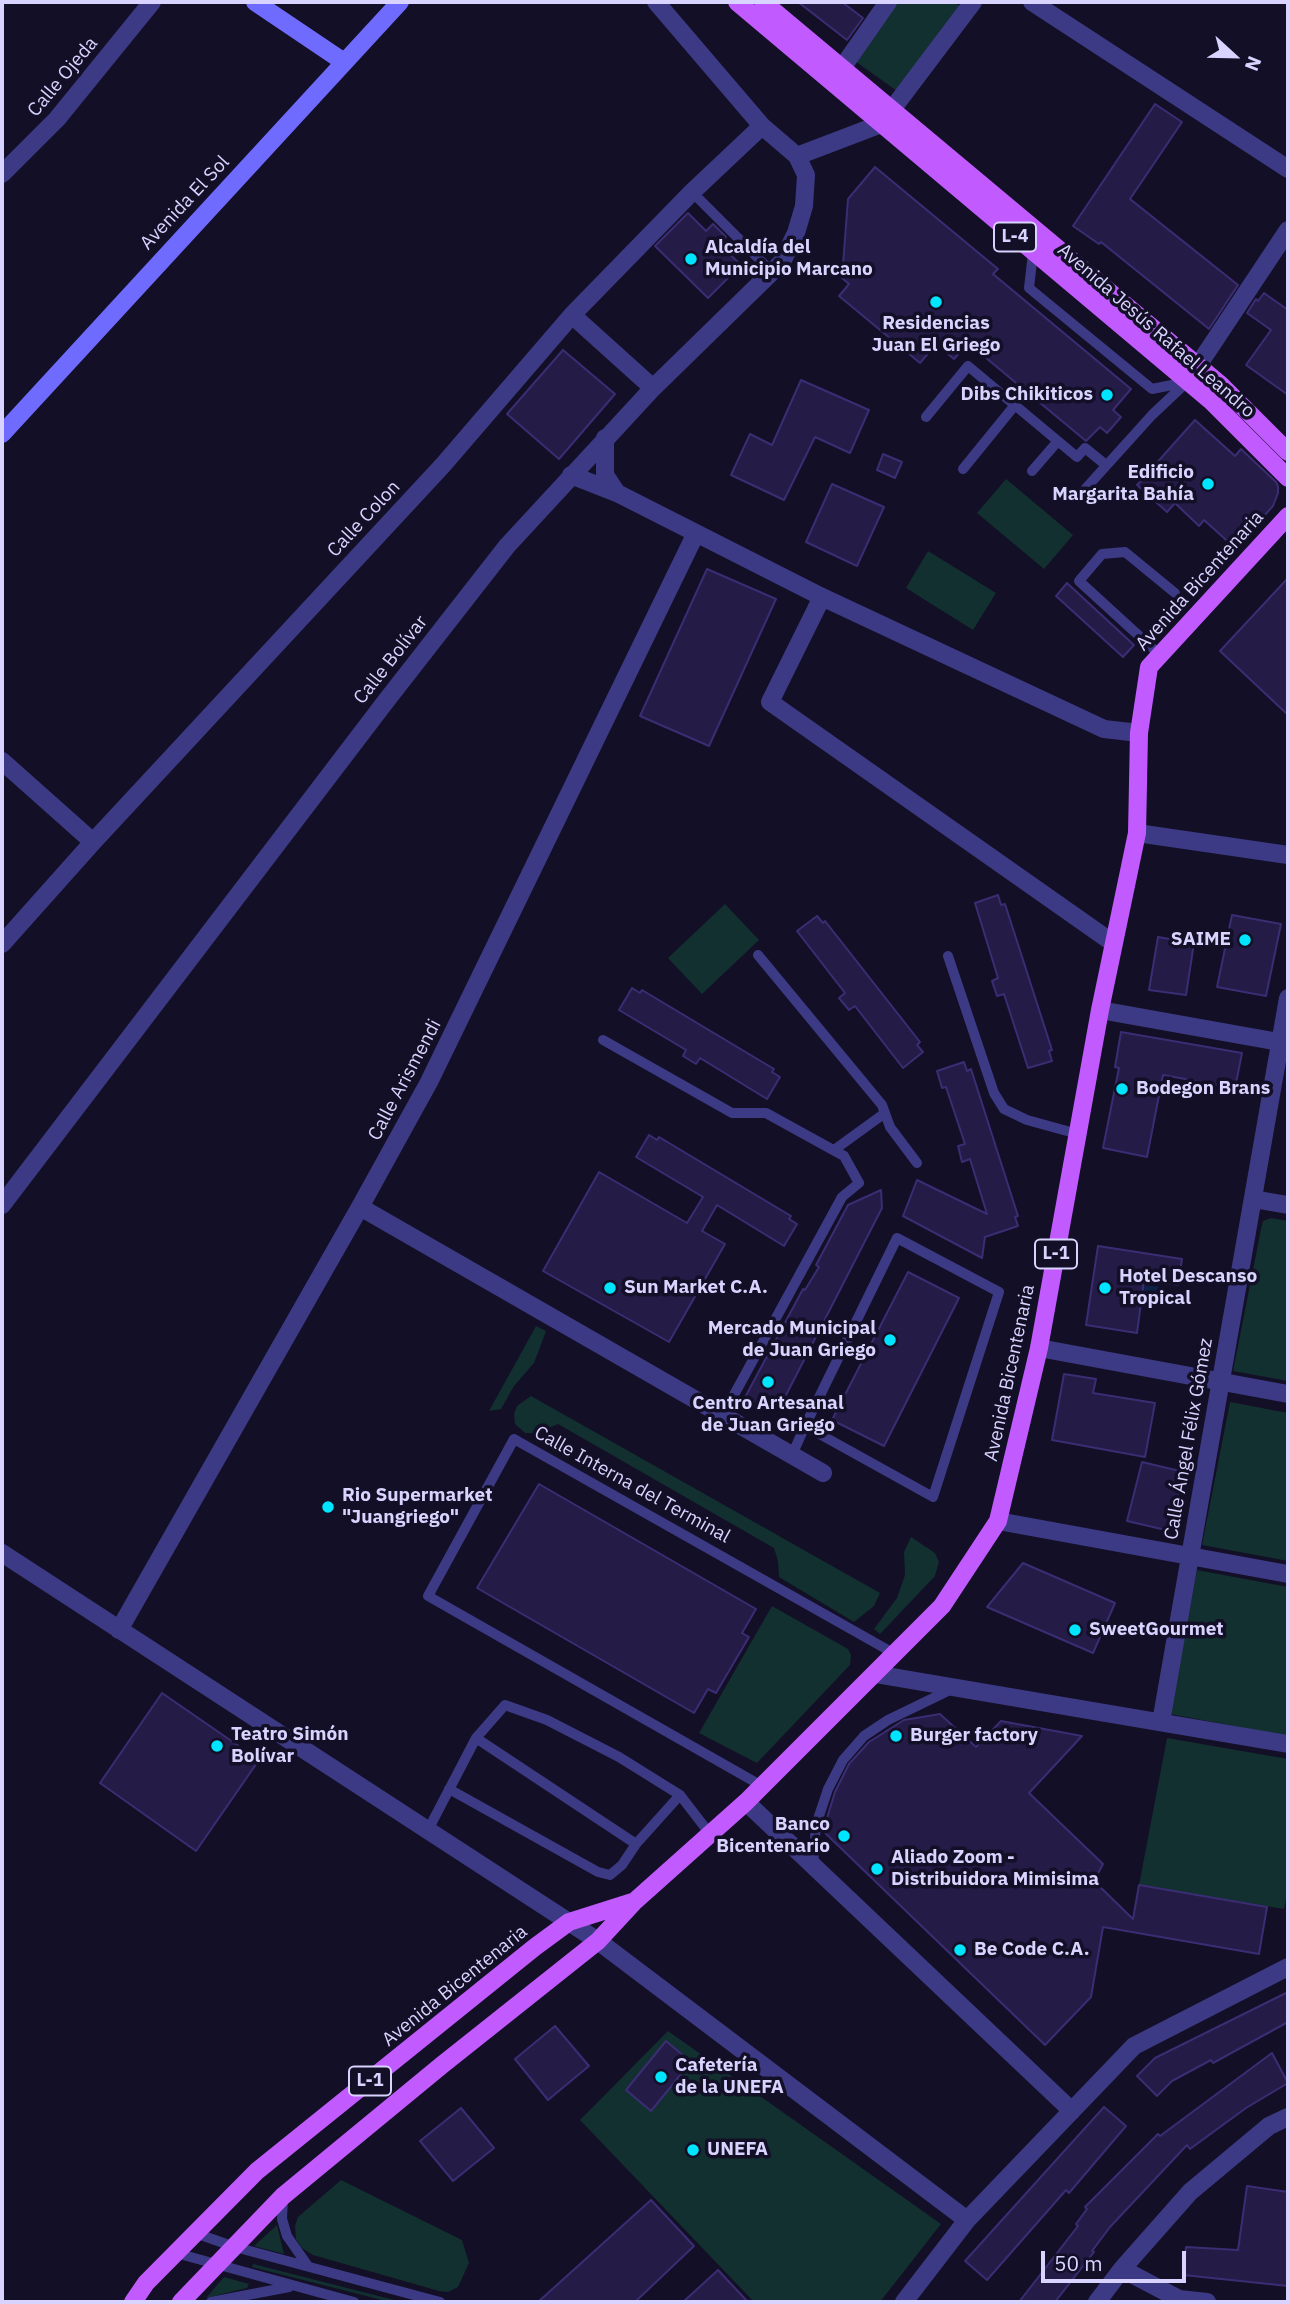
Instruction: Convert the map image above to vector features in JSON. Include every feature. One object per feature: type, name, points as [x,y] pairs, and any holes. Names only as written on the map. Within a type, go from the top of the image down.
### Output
[{"type":"main road","name":"Avenida Jesús Rafael Leandro","points":[[737,2],[1210,400],[1288,478]]},
{"type":"main road","name":"Avenida Jesús Rafael Leandro","points":[[763,2],[1199,366],[1288,452]]},
{"type":"main road","name":"Avenida Bicentenaria","points":[[181,2302],[284,2196],[598,1941],[635,1901],[746,1802],[942,1606],[998,1521],[1039,1348],[1100,1010],[1137,833],[1139,733],[1149,667],[1288,516]]},
{"type":"main road","name":"Avenida Bicentenaria","points":[[133,2302],[146,2283],[257,2171],[569,1922],[635,1901]]},
{"type":"street","name":"Calle Ojeda","points":[[2,174],[57,120],[152,2]]},
{"type":"street","points":[[255,2],[344,62]]},
{"type":"street","name":"Avenida El Sol","points":[[2,434],[400,2]]},
{"type":"street","points":[[656,2],[762,126],[797,156],[881,124],[973,2]]},
{"type":"street","points":[[842,68],[888,2]]},
{"type":"street","points":[[1032,2],[1288,169]]},
{"type":"street","name":"Calle Colon","points":[[2,944],[93,842],[443,465],[572,315],[692,192],[762,126]]},
{"type":"street","name":"Calle Bolívar","points":[[2,1205],[507,545],[653,388],[782,262],[796,233],[804,206],[806,175],[797,156]]},
{"type":"street","points":[[1187,382],[1288,230]]},
{"type":"street","points":[[572,315],[653,388]]},
{"type":"street","points":[[605,438],[605,475],[617,493]]},
{"type":"street","points":[[571,475],[617,493],[822,597],[1104,729],[1139,733]]},
{"type":"street","name":"Calle Arismendi","points":[[119,1630],[429,1082],[696,533]]},
{"type":"street","points":[[822,597],[770,702],[1113,943]]},
{"type":"street","points":[[2,761],[93,842]]},
{"type":"street","points":[[1137,833],[1288,855]]},
{"type":"street","name":"Calle Ángel Félix Gómez","points":[[1161,1722],[1288,998]]},
{"type":"street","points":[[1100,1010],[1279,1042]]},
{"type":"street","points":[[1253,1199],[1288,1205]]},
{"type":"street","points":[[360,1207],[823,1473]]},
{"type":"street","points":[[1039,1348],[1288,1394]]},
{"type":"street","points":[[998,1521],[1288,1574]]},
{"type":"street","points":[[2,1553],[598,1941],[967,2220]]},
{"type":"street","points":[[875,1674],[1288,1744]]},
{"type":"street","points":[[746,1802],[1072,2111]]},
{"type":"street","points":[[904,2302],[967,2220],[1134,2046],[1287,1968],[1288,1950]]},
{"type":"street","points":[[1097,2302],[1122,2269],[1190,2192],[1269,2126],[1288,2117]]},
{"type":"street","points":[[1122,2269],[1180,2299],[1207,2302]]},
{"type":"lane","points":[[692,192],[772,272]]},
{"type":"lane","points":[[1033,253],[1028,288],[1152,389],[1187,382]]},
{"type":"lane","points":[[926,417],[968,366],[1077,457],[1085,448],[1106,466]]},
{"type":"lane","points":[[1077,498],[1152,415],[1187,382]]},
{"type":"lane","points":[[963,470],[1015,405]]},
{"type":"lane","points":[[1032,471],[1058,441]]},
{"type":"lane","points":[[1160,655],[1079,582],[1102,554],[1125,552],[1175,593]]},
{"type":"lane","points":[[758,955],[883,1105],[890,1126],[917,1163]]},
{"type":"lane","points":[[948,956],[994,1093],[1004,1109],[1027,1120],[1078,1134]]},
{"type":"lane","points":[[603,1040],[732,1113],[766,1113],[834,1150],[844,1156],[859,1183],[842,1197],[723,1415]]},
{"type":"lane","points":[[834,1150],[885,1113]]},
{"type":"lane","points":[[792,1455],[805,1426],[897,1238],[999,1292],[933,1497],[805,1426]]},
{"type":"lane","name":"Calle Interna del Terminal","points":[[762,1786],[428,1596],[514,1439],[895,1654]]},
{"type":"lane","points":[[813,1865],[816,1825],[828,1789],[843,1760],[864,1736],[888,1720],[956,1687]]},
{"type":"lane","points":[[428,1830],[476,1738],[505,1704],[547,1720],[619,1757],[680,1795],[710,1834]]},
{"type":"lane","points":[[476,1738],[636,1844]]},
{"type":"lane","points":[[449,1789],[597,1872],[610,1875],[622,1865],[636,1844],[680,1795]]},
{"type":"lane","points":[[284,2196],[282,2219],[287,2236],[308,2266]]},
{"type":"lane","points":[[195,2233],[235,2247],[440,2302]]},
{"type":"lane","points":[[176,2253],[354,2302]]},
{"type":"lane","points":[[211,2302],[266,2290],[296,2287]]},
{"type":"green space","points":[[894,2],[954,2],[960,6],[897,91],[852,59]]},
{"type":"green space","points":[[1006,479],[1073,535],[1044,569],[977,513]]},
{"type":"green space","points":[[928,551],[996,593],[973,630],[906,588]]},
{"type":"green space","points":[[725,904],[759,940],[702,994],[668,958]]},
{"type":"green space","points":[[1271,1218],[1288,1221],[1288,1381],[1233,1371],[1261,1229],[1263,1221]]},
{"type":"green space","points":[[536,1326],[546,1331],[534,1363],[514,1386],[501,1409],[489,1411]]},
{"type":"green space","points":[[531,1396],[880,1593],[874,1606],[854,1622],[779,1577],[774,1548],[558,1424],[537,1433],[525,1433],[515,1424],[514,1414],[517,1406]]},
{"type":"green space","points":[[1230,1402],[1288,1413],[1288,1561],[1202,1545]]},
{"type":"green space","points":[[911,1537],[935,1553],[939,1562],[935,1576],[880,1634],[874,1629],[897,1598],[905,1575],[904,1552]]},
{"type":"green space","points":[[1197,1570],[1288,1587],[1288,1736],[1170,1714]]},
{"type":"green space","points":[[772,1606],[848,1649],[851,1655],[850,1665],[757,1763],[699,1733]]},
{"type":"green space","points":[[1167,1738],[1288,1759],[1288,1889],[1284,1909],[1139,1885]]},
{"type":"green space","points":[[668,2031],[941,2224],[880,2302],[754,2302],[580,2120]]},
{"type":"green space","points":[[341,2180],[462,2240],[469,2263],[458,2287],[448,2292],[439,2291],[313,2255],[302,2248],[296,2239],[295,2226],[298,2217]]},
{"type":"green space","points":[[277,2225],[284,2254],[254,2246]]},
{"type":"green space","points":[[253,2264],[402,2302],[390,2302],[252,2267]]},
{"type":"green space","points":[[224,2277],[249,2284],[247,2288],[206,2298]]},
{"type":"water","points":[[1140,1285],[1164,1287],[1162,1305],[1138,1302]]},
{"type":"building","points":[[798,2],[842,2],[863,18],[847,40]]},
{"type":"building","points":[[1155,104],[1182,122],[1130,199],[1238,285],[1209,329],[1101,242],[1099,244],[1073,226]]},
{"type":"building","name":"Residencias Juan El Griego","points":[[875,167],[998,269],[993,274],[1131,389],[1113,410],[1121,417],[1107,433],[1100,427],[1086,441],[968,343],[954,359],[936,344],[920,363],[839,296],[849,284],[842,278],[848,199]]},
{"type":"building","points":[[688,213],[706,231],[713,224],[726,237],[719,244],[741,265],[708,298],[655,246]]},
{"type":"building","points":[[1264,293],[1288,310],[1288,395],[1246,365],[1271,330],[1247,313],[1256,299],[1258,301]]},
{"type":"building","points":[[563,350],[615,394],[559,459],[507,414]]},
{"type":"building","points":[[801,380],[869,410],[850,453],[815,437],[784,500],[731,475],[750,434],[772,445]]},
{"type":"building","name":"Edificio Margarita Bahía","points":[[1195,420],[1235,456],[1241,449],[1278,486],[1273,506],[1235,548],[1204,520],[1199,526],[1175,503],[1167,512],[1137,485]]},
{"type":"building","points":[[883,454],[902,462],[895,478],[877,470]]},
{"type":"building","points":[[832,484],[884,507],[857,566],[806,542]]},
{"type":"building","points":[[707,569],[776,599],[709,746],[640,716]]},
{"type":"building","points":[[1288,578],[1288,715],[1220,651]]},
{"type":"building","points":[[1067,583],[1134,645],[1123,657],[1056,596]]},
{"type":"building","points":[[998,895],[1001,905],[1005,904],[1052,1050],[1049,1051],[1052,1061],[1028,1068],[1004,994],[997,996],[992,981],[998,978],[975,903]]},
{"type":"building","points":[[1232,915],[1281,924],[1266,996],[1217,987]]},
{"type":"building","points":[[817,916],[823,923],[825,921],[920,1042],[917,1045],[923,1052],[903,1068],[855,1006],[849,1010],[839,998],[845,993],[797,931]]},
{"type":"building","points":[[1158,937],[1194,943],[1186,995],[1149,990]]},
{"type":"building","points":[[632,988],[640,993],[642,990],[774,1069],[772,1072],[780,1077],[767,1099],[700,1058],[696,1064],[683,1056],[686,1050],[619,1010]]},
{"type":"building","points":[[1121,1032],[1242,1053],[1235,1088],[1163,1075],[1147,1157],[1103,1148],[1119,1068],[1115,1067]]},
{"type":"building","points":[[964,1062],[967,1071],[971,1069],[1018,1216],[1015,1217],[1018,1226],[985,1237],[982,1258],[903,1216],[917,1180],[987,1214],[970,1159],[962,1162],[958,1146],[965,1144],[946,1087],[942,1088],[937,1071]]},
{"type":"building","points":[[649,1135],[657,1140],[659,1137],[791,1216],[789,1219],[797,1224],[784,1246],[717,1205],[702,1231],[725,1244],[669,1342],[543,1271],[599,1172],[687,1223],[703,1197],[636,1157]]},
{"type":"building","points":[[881,1190],[882,1208],[783,1401],[773,1408],[742,1403],[803,1289],[805,1290],[819,1267],[816,1265],[848,1205]]},
{"type":"building","points":[[1098,1246],[1182,1259],[1178,1285],[1144,1280],[1137,1333],[1086,1325]]},
{"type":"building","points":[[908,1272],[959,1298],[884,1446],[832,1420]]},
{"type":"building","points":[[1064,1374],[1096,1379],[1093,1393],[1155,1403],[1145,1457],[1052,1440]]},
{"type":"building","points":[[1142,1462],[1184,1472],[1170,1531],[1127,1521]]},
{"type":"building","points":[[539,1484],[756,1609],[742,1633],[749,1637],[716,1693],[708,1689],[694,1713],[477,1588]]},
{"type":"building","points":[[1023,1563],[1115,1603],[1093,1653],[987,1607]]},
{"type":"building","points":[[162,1693],[259,1760],[196,1851],[100,1783]]},
{"type":"building","points":[[940,1714],[976,1747],[1001,1721],[1082,1736],[1029,1793],[1103,1864],[1094,1881],[1133,1919],[1139,1885],[1267,1907],[1259,1954],[1103,1927],[1091,1997],[1045,2045],[823,1831],[835,1792],[849,1764],[869,1742],[904,1720]]},
{"type":"building","points":[[1288,1992],[1288,2022],[1213,2063],[1211,2060],[1172,2081],[1157,2096],[1137,2076],[1155,2058]]},
{"type":"building","points":[[555,2026],[589,2066],[548,2100],[515,2059]]},
{"type":"building","points":[[666,2041],[691,2062],[651,2111],[626,2090]]},
{"type":"building","points":[[1272,2053],[1288,2083],[1246,2108],[1190,2149],[1187,2145],[1110,2227],[1055,2302],[1019,2302],[1078,2226],[1076,2224],[1087,2209],[1085,2207],[1158,2134],[1160,2136]]},
{"type":"building","points":[[1104,2107],[1126,2126],[1069,2193],[1066,2190],[987,2280],[965,2261]]},
{"type":"building","points":[[461,2108],[494,2148],[453,2181],[420,2141]]},
{"type":"building","points":[[1247,2186],[1288,2192],[1288,2286],[1183,2275],[1186,2247],[1238,2250]]},
{"type":"building","points":[[651,2200],[694,2246],[635,2302],[538,2302]]},
{"type":"building","points":[[718,2270],[748,2302],[683,2302]]},
{"type":"place","name":"Alcaldía del Municipio Marcano","points":[[691,259]]},
{"type":"place","name":"Residencias Juan El Griego","points":[[936,302]]},
{"type":"place","name":"Dibs Chikiticos","points":[[1107,395]]},
{"type":"place","name":"Edificio Margarita Bahía","points":[[1208,484]]},
{"type":"place","name":"SAIME","points":[[1245,940]]},
{"type":"place","name":"Bodegon Brans","points":[[1122,1089]]},
{"type":"place","name":"Sun Market C.A.","points":[[610,1288]]},
{"type":"place","name":"Hotel Descanso Tropical","points":[[1105,1288]]},
{"type":"place","name":"Mercado Municipal de Juan Griego","points":[[890,1340]]},
{"type":"place","name":"Centro Artesanal de Juan Griego","points":[[768,1382]]},
{"type":"place","name":"Rio Supermarket \"Juangriego\"","points":[[328,1507]]},
{"type":"place","name":"SweetGourmet","points":[[1075,1630]]},
{"type":"place","name":"Burger factory","points":[[896,1736]]},
{"type":"place","name":"Teatro Simón Bolívar","points":[[217,1746]]},
{"type":"place","name":"Banco Bicentenario","points":[[844,1836]]},
{"type":"place","name":"Aliado Zoom - Distribuidora Mimisima","points":[[877,1869]]},
{"type":"place","name":"Be Code C.A.","points":[[960,1950]]},
{"type":"place","name":"Cafetería de la UNEFA","points":[[661,2077]]},
{"type":"place","name":"UNEFA","points":[[693,2150]]}]
